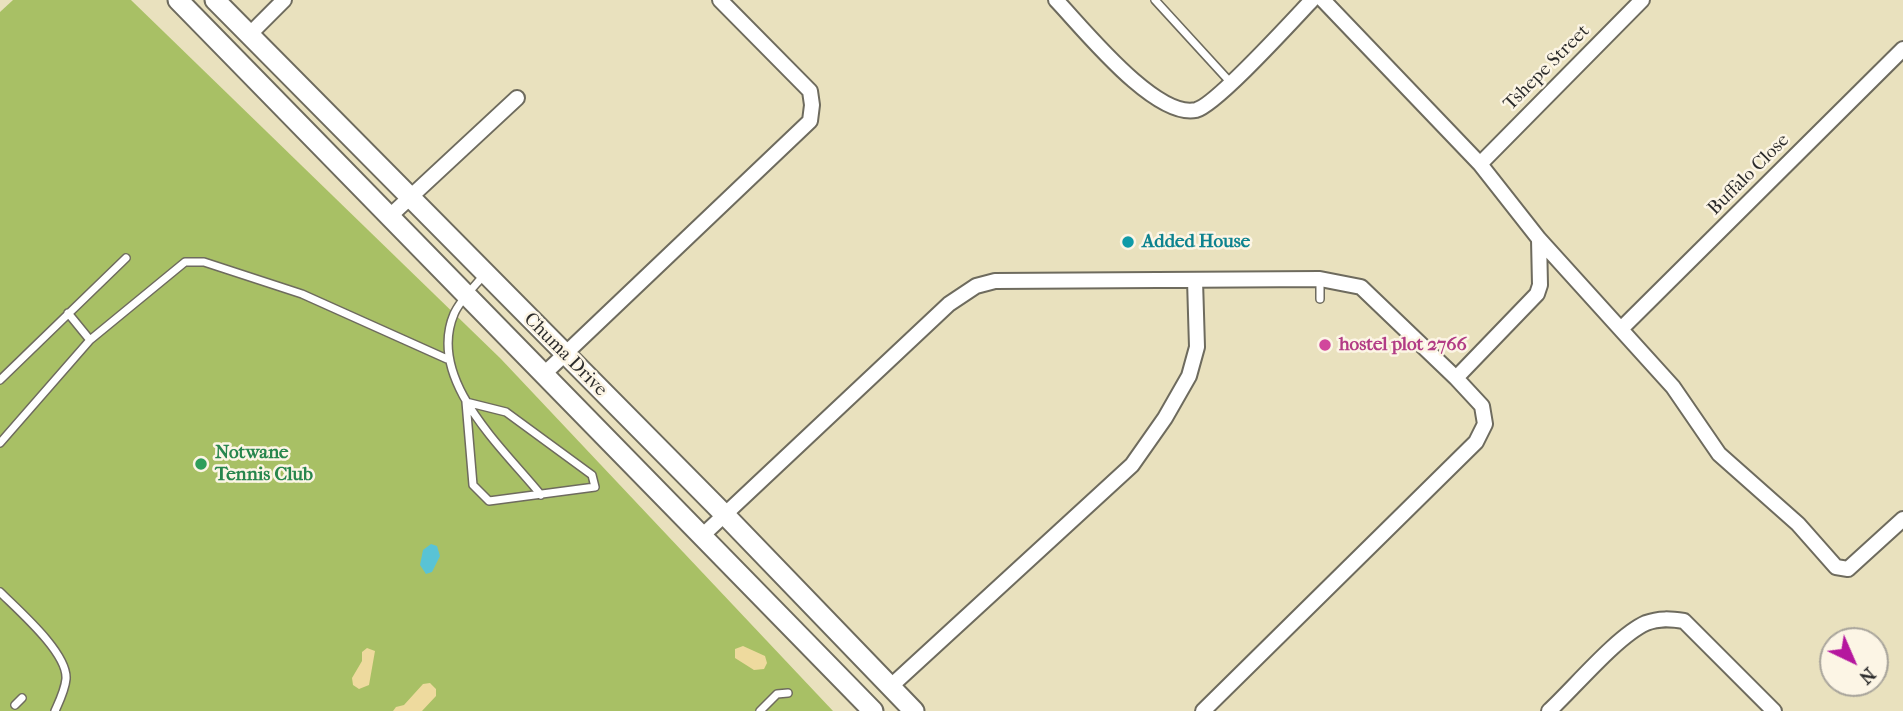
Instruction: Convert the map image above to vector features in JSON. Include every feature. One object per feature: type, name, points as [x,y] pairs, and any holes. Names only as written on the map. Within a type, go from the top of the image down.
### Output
[{"type":"main road","name":"Chuma Drive","points":[[178,0],[390,216],[466,298],[703,535],[873,711]]},
{"type":"main road","name":"Chuma Drive","points":[[215,0],[725,515],[914,711]]},
{"type":"street","points":[[250,34],[284,0]]},
{"type":"street","points":[[544,374],[810,121],[810,91],[720,0]]},
{"type":"street","points":[[1056,0],[1144,90],[1169,105],[1185,110],[1198,110],[1231,83],[1312,0]]},
{"type":"street","points":[[1323,0],[1480,164],[1539,239],[1673,387],[1719,454],[1798,524],[1836,567],[1848,569],[1903,519]]},
{"type":"street","name":"Tshepe Street","points":[[1480,164],[1642,0]]},
{"type":"street","name":"Buffalo Close","points":[[1621,329],[1903,49]]},
{"type":"street","points":[[390,216],[517,98]]},
{"type":"street","points":[[1456,377],[1537,294],[1540,285],[1539,239]]},
{"type":"street","points":[[703,535],[949,303],[976,286],[995,281],[1320,279],[1361,287],[1456,377],[1482,406],[1485,425],[1476,442],[1203,711]]},
{"type":"street","points":[[890,687],[1132,465],[1165,418],[1189,376],[1197,347],[1195,280]]},
{"type":"street","points":[[1549,711],[1629,634],[1647,623],[1666,618],[1684,621],[1774,711]]},
{"type":"lane","points":[[1155,0],[1231,83]]},
{"type":"lane","points":[[0,380],[126,258]]},
{"type":"lane","points":[[0,443],[90,340],[185,262],[204,262],[302,294],[447,359]]},
{"type":"lane","points":[[485,274],[455,311],[450,328],[447,359],[466,402],[541,495]]},
{"type":"lane","points":[[1320,279],[1320,299]]},
{"type":"lane","points":[[68,313],[90,340]]},
{"type":"lane","points":[[466,402],[506,412],[592,475],[596,485],[591,490],[489,500],[472,485],[466,402]]},
{"type":"lane","points":[[0,592],[50,644],[63,664],[67,678],[55,711]]},
{"type":"lane","points":[[760,711],[777,694],[788,693]]},
{"type":"lane","points":[[15,705],[22,698]]},
{"type":"green space","points":[[13,0],[131,0],[501,359],[833,711],[0,711],[0,12]]},
{"type":"sand","points":[[743,646],[765,656],[767,663],[764,669],[754,670],[735,658],[735,649]]},
{"type":"sand","points":[[367,648],[375,651],[369,685],[359,689],[353,685],[352,678],[362,661],[362,652]]},
{"type":"sand","points":[[430,683],[436,689],[436,696],[422,711],[393,711],[404,705],[423,684]]},
{"type":"water","points":[[431,544],[437,546],[440,556],[432,572],[426,574],[420,565],[423,550]]},
{"type":"place","name":"Added House","points":[[1128,242]]},
{"type":"place","name":"hostel plot 2766","points":[[1325,345]]},
{"type":"place","name":"Notwane Tennis Club","points":[[201,464]]}]
